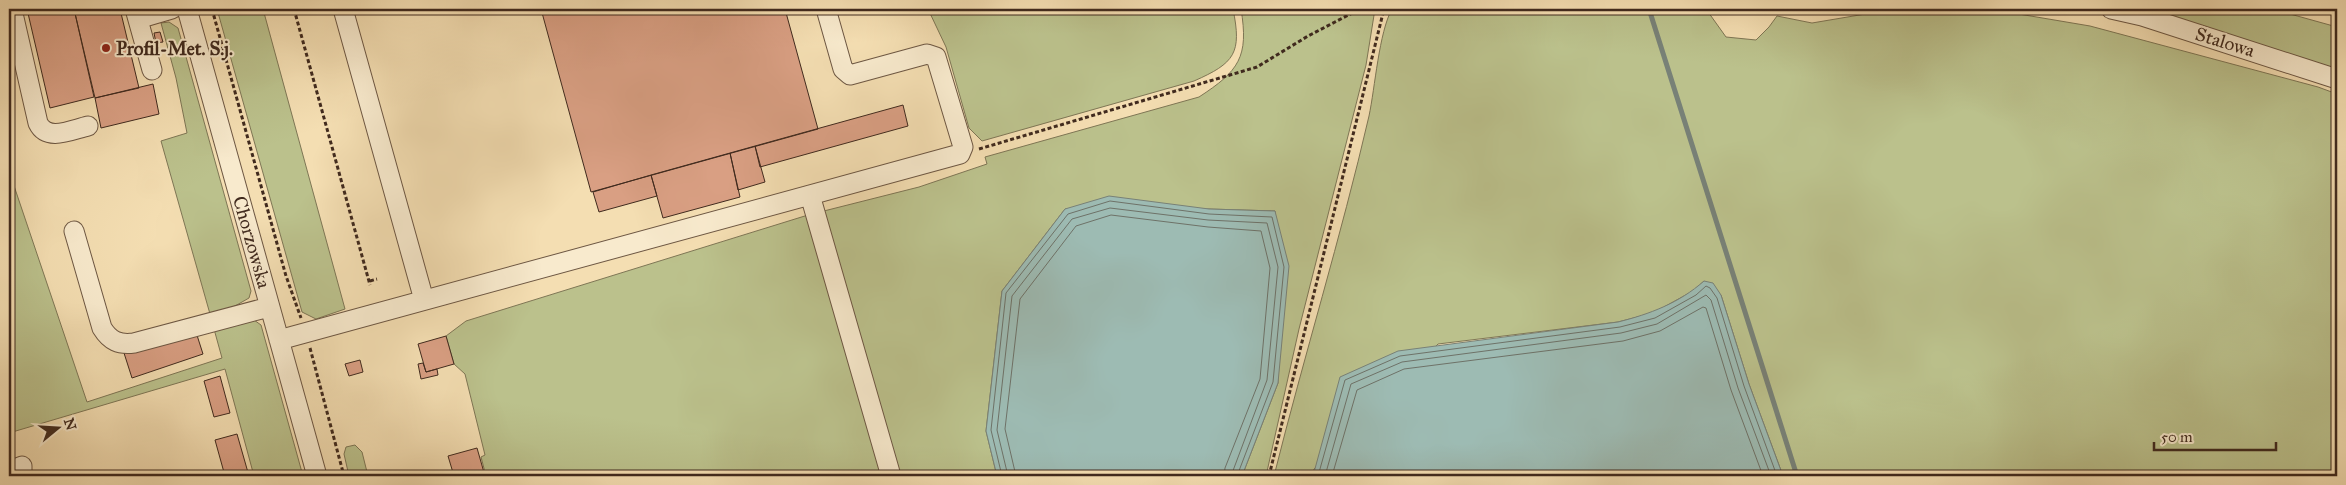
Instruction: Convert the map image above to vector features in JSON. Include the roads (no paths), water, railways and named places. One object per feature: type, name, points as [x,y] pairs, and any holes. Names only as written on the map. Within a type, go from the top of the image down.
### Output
[{"type":"street","points":[[12,9],[38,123],[42,130],[48,134],[55,134],[88,126]]},
{"type":"street","points":[[152,70],[136,14],[172,9]]},
{"type":"street","name":"Chorzowska","points":[[187,9],[316,476]]},
{"type":"street","points":[[343,9],[424,300]]},
{"type":"street","points":[[279,340],[960,154],[963,147],[936,57],[927,54],[850,75],[843,69],[826,9]]},
{"type":"street","name":"Stalowa","points":[[2111,9],[2169,24],[2337,79]]},
{"type":"street","points":[[810,195],[891,476]]},
{"type":"street","points":[[74,231],[102,328],[111,340],[119,343],[134,343],[270,306]]},
{"type":"street","points":[[9,471],[22,466],[22,476]]},
{"type":"water","points":[[1109,196],[1209,209],[1275,211],[1289,266],[1278,383],[1242,476],[997,476],[986,431],[1002,291],[1065,209]]},
{"type":"water","points":[[1704,281],[1713,283],[1721,295],[1749,384],[1783,476],[1313,476],[1340,377],[1398,351],[1618,322],[1664,307],[1685,296]]},
{"type":"waterway","points":[[1649,9],[1797,476]]},
{"type":"place","name":"Profil-Met. S.j.","points":[[106,48]]}]
